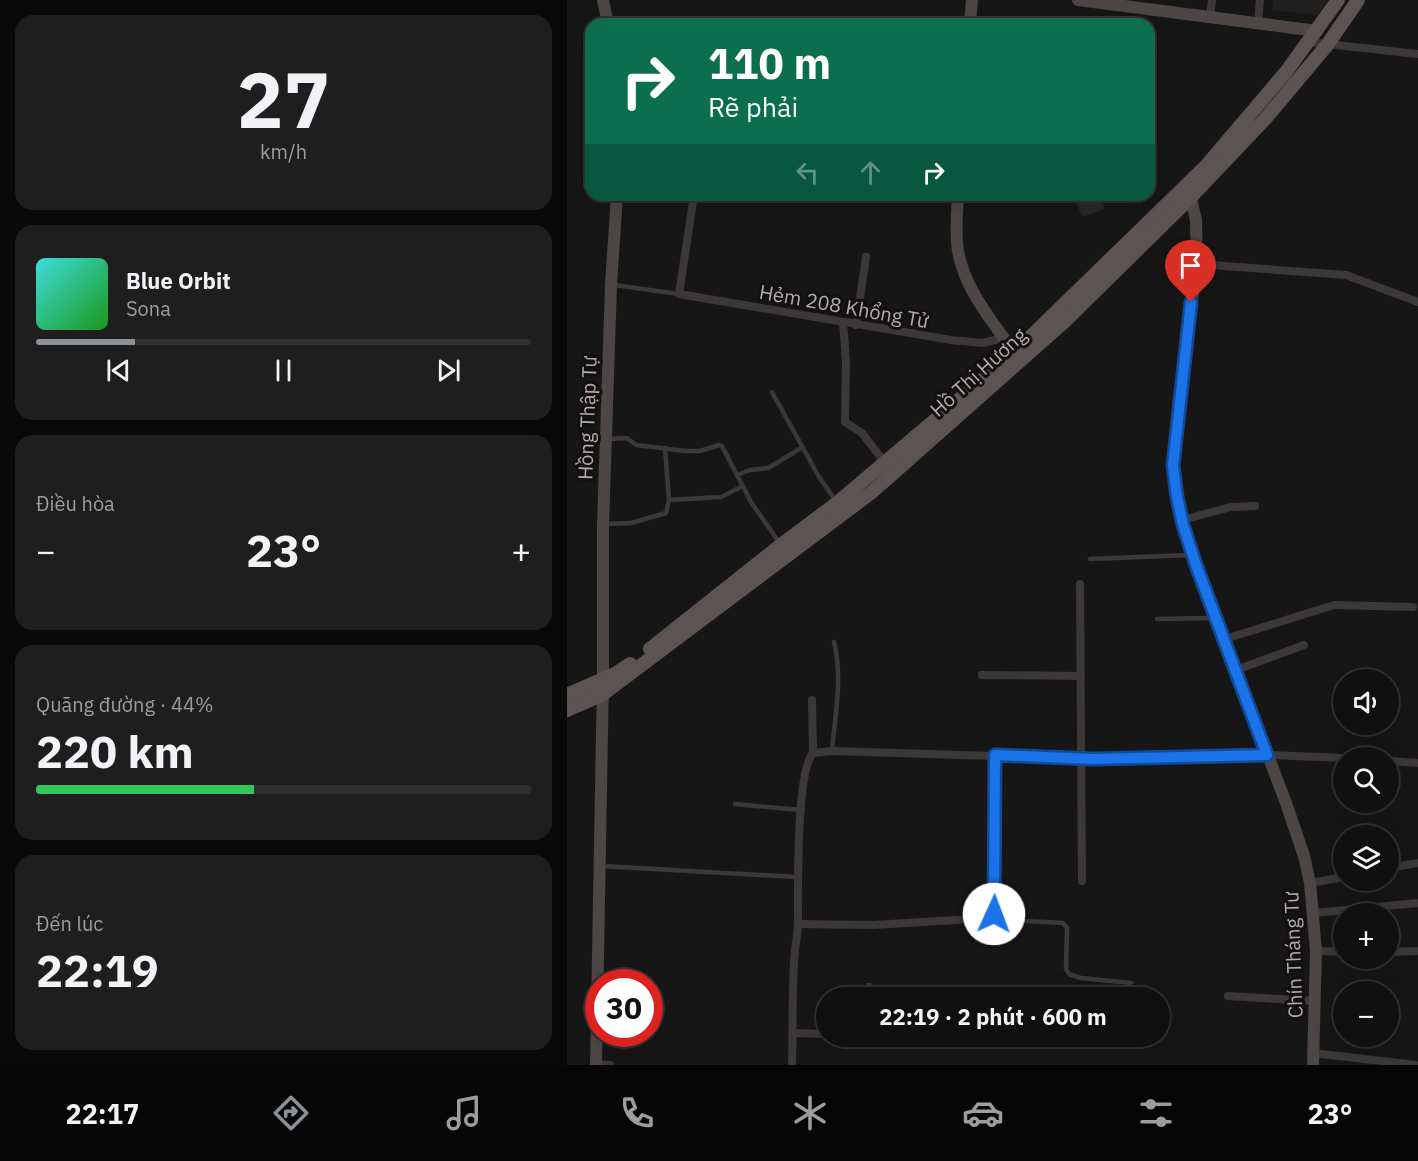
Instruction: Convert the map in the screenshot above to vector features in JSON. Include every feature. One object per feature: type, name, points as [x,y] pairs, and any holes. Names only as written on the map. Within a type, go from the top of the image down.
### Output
[{"type":"main road","name":"Hồ Thị Hương","points":[[567,710],[603,694],[872,492],[1064,322],[1189,191],[1313,36],[1338,0]]},
{"type":"main road","name":"Hồ Thị Hương","points":[[567,695],[635,661],[837,503],[1014,353],[1265,119],[1331,40],[1357,0]]},
{"type":"main road","points":[[1313,36],[1331,40]]},
{"type":"street","points":[[603,0],[607,18]]},
{"type":"street","points":[[970,18],[972,0]]},
{"type":"street","points":[[1078,0],[1258,23],[1313,36]]},
{"type":"street","points":[[1210,17],[1212,0]]},
{"type":"street","points":[[1258,23],[1260,0]]},
{"type":"street","points":[[1331,40],[1418,54]]},
{"type":"street","name":"Chín Tháng Tư","points":[[1189,191],[1196,220],[1197,264],[1179,398],[1173,466],[1182,520],[1193,555],[1296,830],[1310,883],[1316,951],[1313,1059]]},
{"type":"street","name":"Hồng Thập Tự","points":[[596,1065],[605,439],[617,201]]},
{"type":"street","points":[[679,294],[693,201]]},
{"type":"street","points":[[958,201],[957,234],[960,262],[979,302],[1014,353]]},
{"type":"street","points":[[855,325],[866,256]]},
{"type":"street","points":[[1197,264],[1346,275],[1418,302]]},
{"type":"street","name":"Hẻm 208 Khổng Tử","points":[[679,294],[965,342],[982,343],[1004,338]]},
{"type":"street","points":[[843,322],[846,361],[845,423],[862,433],[885,463]]},
{"type":"street","points":[[1182,520],[1221,509],[1255,506]]},
{"type":"street","points":[[1080,584],[1083,881]]},
{"type":"street","points":[[1225,639],[1334,605],[1413,607]]},
{"type":"street","points":[[1236,670],[1304,645]]},
{"type":"street","points":[[982,675],[1081,676]]},
{"type":"street","points":[[792,1065],[794,961],[798,924],[797,877],[801,810],[807,764],[813,753],[812,700]]},
{"type":"street","points":[[813,753],[832,751],[1081,758],[1267,755],[1333,758]]},
{"type":"street","points":[[798,924],[873,925],[990,918],[994,914],[995,755]]},
{"type":"street","points":[[1399,762],[1418,763]]},
{"type":"street","points":[[1399,866],[1418,863]]},
{"type":"street","points":[[1310,883],[1333,879]]},
{"type":"street","points":[[1314,913],[1418,903]]},
{"type":"street","points":[[1316,951],[1333,952]]},
{"type":"street","points":[[1399,952],[1418,951]]},
{"type":"street","points":[[1228,996],[1315,1001]]},
{"type":"street","points":[[793,1033],[816,1034]]},
{"type":"street","points":[[1313,1059],[1416,1065]]},
{"type":"street","points":[[596,1065],[611,1065]]},
{"type":"lane","name":"Hẻm 208 Khổng Tử","points":[[611,285],[679,294]]},
{"type":"lane","points":[[772,392],[819,477],[837,503]]},
{"type":"lane","points":[[605,439],[630,438],[636,445],[694,451],[722,446],[743,486],[781,545]]},
{"type":"lane","points":[[737,475],[768,468],[803,447]]},
{"type":"lane","points":[[603,525],[631,523],[664,516],[668,510],[669,500],[665,448]]},
{"type":"lane","points":[[669,500],[721,497],[743,486]]},
{"type":"lane","points":[[1091,559],[1193,555]]},
{"type":"lane","points":[[1157,619],[1217,617]]},
{"type":"lane","points":[[832,751],[838,666],[834,642]]},
{"type":"lane","points":[[735,804],[801,810]]},
{"type":"lane","points":[[600,866],[797,877]]},
{"type":"lane","points":[[994,914],[1007,920],[1063,922],[1067,928],[1066,969],[1069,974],[1081,978],[1131,983]]},
{"type":"shaded area","points":[[1273,0],[1328,0],[1318,15],[1272,10]]},
{"type":"building","points":[[1076,201],[1102,201],[1105,209],[1082,217]]},
{"type":"route","points":[[994,914],[995,755],[1093,759],[1267,755],[1196,565],[1183,525],[1173,477],[1179,398],[1191,302]]}]
